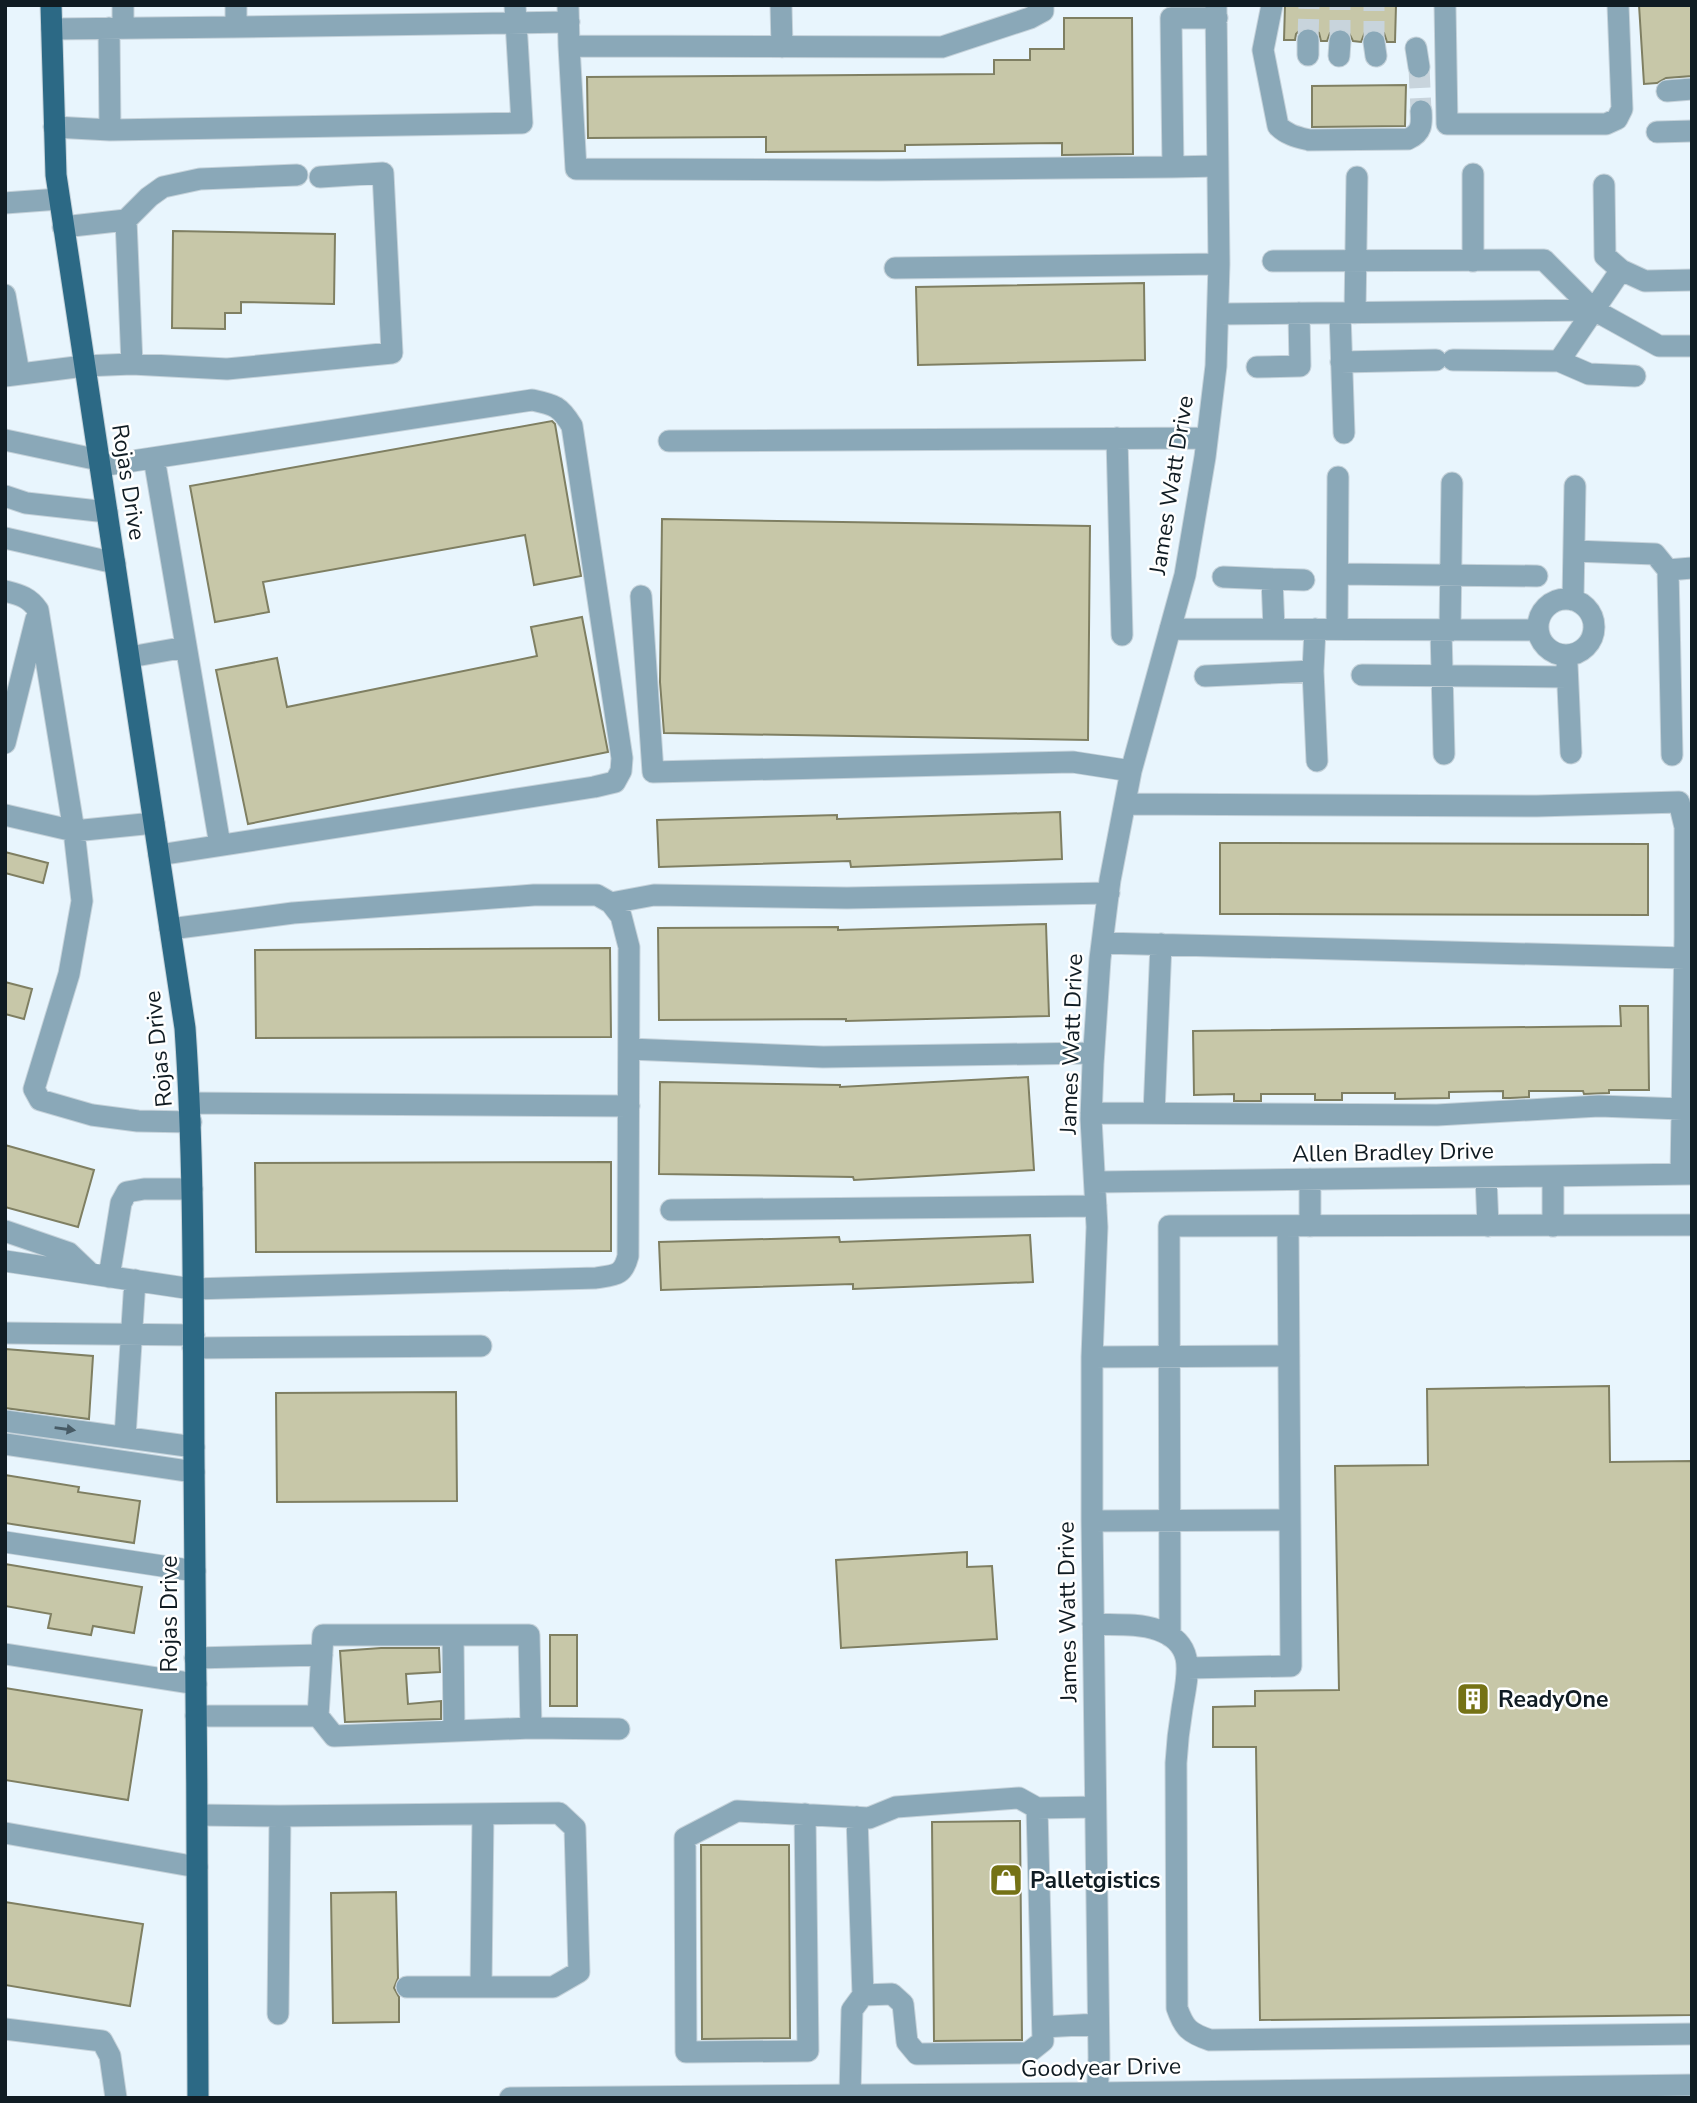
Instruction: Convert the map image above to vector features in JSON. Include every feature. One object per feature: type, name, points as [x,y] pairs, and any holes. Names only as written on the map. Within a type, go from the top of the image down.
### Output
[{"type":"main road","name":"Rojas Drive","points":[[51,5],[59,199],[185,1028],[191,1112],[198,2098]]},
{"type":"street","points":[[110,130],[116,29],[123,5]]},
{"type":"street","points":[[236,5],[236,27]]},
{"type":"street","points":[[781,5],[782,47]]},
{"type":"street","points":[[569,46],[942,47],[1030,18],[1043,11],[1043,5]]},
{"type":"street","points":[[1272,5],[1263,50],[1278,126],[1284,131],[1308,140],[1408,139],[1420,131],[1421,111]]},
{"type":"street","points":[[1445,5],[1447,124],[1606,124],[1617,119],[1622,109],[1618,5]]},
{"type":"street","points":[[1173,167],[1170,12],[1217,12]]},
{"type":"street","name":"James Watt Drive","points":[[1097,2096],[1099,2058],[1092,1521],[1096,1206],[1091,1113],[1093,1053],[1109,893],[1131,771],[1185,575],[1216,366],[1219,314],[1217,12]]},
{"type":"street","points":[[52,29],[236,27],[515,14],[569,14],[576,169],[879,170],[1217,166]]},
{"type":"street","points":[[54,127],[110,130],[522,123],[515,14]]},
{"type":"street","points":[[1667,91],[1692,89]]},
{"type":"street","points":[[1657,132],[1692,131]]},
{"type":"street","points":[[5,295],[12,374],[132,364],[227,369],[391,353],[383,173],[320,177]]},
{"type":"street","points":[[1473,174],[1473,261]]},
{"type":"street","points":[[63,227],[126,220],[163,187],[200,179],[297,175]]},
{"type":"street","points":[[1344,433],[1341,362],[1355,261],[1357,177]]},
{"type":"street","points":[[1604,185],[1605,256],[1621,270],[1645,281],[1692,280]]},
{"type":"street","points":[[5,203],[59,199]]},
{"type":"street","points":[[126,220],[132,364]]},
{"type":"street","points":[[1273,261],[1544,260],[1594,310],[1659,346],[1692,346]]},
{"type":"street","points":[[895,268],[1219,264]]},
{"type":"street","points":[[1559,361],[1621,270]]},
{"type":"street","points":[[1219,314],[1594,310]]},
{"type":"street","points":[[1257,366],[1300,366],[1300,313]]},
{"type":"street","points":[[1341,362],[1559,361],[1589,374],[1635,376]]},
{"type":"street","points":[[5,440],[100,463],[154,458],[532,400],[563,411],[572,426],[622,758],[621,771],[615,782],[159,855]]},
{"type":"street","points":[[669,441],[1207,438]]},
{"type":"street","points":[[1118,439],[1122,635]]},
{"type":"street","points":[[154,458],[220,845]]},
{"type":"street","points":[[1337,629],[1338,477]]},
{"type":"street","points":[[1444,754],[1442,677],[1451,575],[1451,483]]},
{"type":"street","points":[[1573,600],[1575,486]]},
{"type":"street","points":[[5,496],[26,503],[107,512]]},
{"type":"street","points":[[5,538],[115,564]]},
{"type":"street","points":[[1574,551],[1655,554],[1668,570],[1672,755]]},
{"type":"street","points":[[1668,570],[1692,568]]},
{"type":"street","points":[[1338,574],[1537,576]]},
{"type":"street","points":[[1223,577],[1304,580]]},
{"type":"street","points":[[1272,579],[1273,629]]},
{"type":"street","points":[[5,591],[23,595],[32,601],[38,610],[74,831],[82,901],[69,974],[34,1089],[40,1100],[92,1115],[138,1121],[191,1112],[629,1106]]},
{"type":"street","points":[[641,596],[653,772],[1073,762],[1131,771]]},
{"type":"street","points":[[1564,599],[1573,600],[1588,610],[1594,628],[1592,636],[1581,651],[1566,655],[1553,653],[1540,639],[1538,621],[1548,605],[1564,599]]},
{"type":"street","points":[[5,743],[38,610]]},
{"type":"street","points":[[1170,629],[1538,630]]},
{"type":"street","points":[[1315,629],[1313,671],[1317,761]]},
{"type":"street","points":[[130,657],[186,647]]},
{"type":"street","points":[[1566,655],[1571,753]]},
{"type":"street","points":[[1205,676],[1313,671]]},
{"type":"street","points":[[1362,675],[1567,677]]},
{"type":"street","points":[[1125,804],[1537,806],[1679,802],[1685,827],[1682,1109],[1686,1174]]},
{"type":"street","points":[[5,816],[74,831],[154,823]]},
{"type":"street","points":[[611,903],[654,895],[847,898],[1109,893]]},
{"type":"street","points":[[5,1261],[192,1289],[596,1278],[616,1275],[625,1268],[628,1256],[629,947],[621,916],[611,903],[597,895],[534,895],[293,913],[170,929]]},
{"type":"street","points":[[1102,943],[1685,958]]},
{"type":"street","points":[[1154,1113],[1161,944]]},
{"type":"street","points":[[629,1049],[823,1057],[1093,1053]]},
{"type":"street","points":[[1091,1113],[1437,1115],[1599,1106],[1682,1109]]},
{"type":"street","name":"Allen Bradley Drive","points":[[1096,1182],[1686,1174]]},
{"type":"street","points":[[1553,1176],[1553,1226]]},
{"type":"street","points":[[1486,1177],[1488,1226]]},
{"type":"street","points":[[1310,1179],[1310,1226]]},
{"type":"street","points":[[100,1275],[121,1203],[127,1192],[144,1189],[192,1189]]},
{"type":"street","points":[[671,1210],[1096,1206]]},
{"type":"street","points":[[1170,1636],[1169,1226],[1692,1225]]},
{"type":"street","points":[[1188,1668],[1291,1666],[1288,1226]]},
{"type":"street","points":[[5,1231],[69,1253],[100,1275]]},
{"type":"street","points":[[125,1437],[135,1280]]},
{"type":"street","points":[[5,1333],[132,1335],[194,1342],[481,1346]]},
{"type":"street","points":[[1093,1357],[1289,1356]]},
{"type":"street","points":[[5,1421],[194,1447]]},
{"type":"street","points":[[5,1444],[194,1472]]},
{"type":"street","points":[[1092,1521],[1290,1520]]},
{"type":"street","points":[[5,1542],[195,1571]]},
{"type":"street","points":[[1093,1624],[1136,1626],[1170,1636],[1182,1647],[1188,1668],[1176,1763],[1177,2008],[1182,2022],[1193,2035],[1210,2040],[1692,2034]]},
{"type":"street","points":[[531,1728],[529,1635],[323,1634],[318,1716],[334,1735],[531,1728],[618,1729]]},
{"type":"street","points":[[453,1636],[454,1731]]},
{"type":"street","points":[[5,1654],[196,1684]]},
{"type":"street","points":[[195,1658],[322,1655]]},
{"type":"street","points":[[196,1716],[318,1716]]},
{"type":"street","points":[[805,1814],[808,2051],[686,2052],[685,1838],[737,1811],[805,1814],[869,1818],[896,1807],[1019,1798],[1037,1808],[1095,1807]]},
{"type":"street","points":[[863,1995],[892,1994],[903,2004],[907,2042],[918,2054],[1028,2053],[1043,2040],[1037,1808]]},
{"type":"street","points":[[198,1815],[559,1813],[575,1828],[579,1972],[553,1987],[407,1987]]},
{"type":"street","points":[[481,1987],[483,1814]]},
{"type":"street","points":[[278,2014],[280,1816]]},
{"type":"street","points":[[850,2095],[852,2010],[863,1995],[857,1817]]},
{"type":"street","points":[[5,1833],[197,1867]]},
{"type":"street","points":[[1043,2027],[1098,2024]]},
{"type":"street","points":[[5,2029],[102,2041],[110,2056],[116,2098]]},
{"type":"street","name":"Goodyear Drive","points":[[510,2098],[1543,2093],[1692,2085]]},
{"type":"building","points":[[1285,5],[1396,5],[1395,42],[1387,42],[1384,33],[1373,29],[1365,32],[1361,42],[1353,41],[1348,31],[1340,28],[1330,33],[1327,41],[1321,41],[1319,33],[1309,27],[1301,29],[1295,40],[1284,40]]},
{"type":"building","points":[[1639,5],[1692,5],[1692,76],[1666,78],[1657,83],[1644,84]]},
{"type":"building","points":[[1064,18],[1132,18],[1133,154],[1062,155],[1062,143],[905,145],[905,151],[766,152],[766,137],[588,138],[587,77],[994,74],[994,60],[1030,60],[1030,49],[1064,49]]},
{"type":"building","points":[[1406,85],[1405,126],[1312,127],[1312,86]]},
{"type":"building","points":[[173,231],[335,234],[334,304],[241,302],[241,313],[225,313],[225,329],[172,328]]},
{"type":"building","points":[[1144,283],[1145,360],[918,365],[916,287]]},
{"type":"building","points":[[552,421],[555,424],[581,576],[534,585],[525,535],[263,582],[269,612],[215,622],[190,486]]},
{"type":"building","points":[[662,519],[1090,526],[1088,740],[664,733],[660,682]]},
{"type":"building","points":[[582,617],[608,752],[248,824],[216,670],[277,658],[287,707],[537,656],[531,627]]},
{"type":"building","points":[[1060,812],[1062,859],[851,867],[850,861],[659,867],[657,820],[837,815],[837,819]]},
{"type":"building","points":[[1220,843],[1648,844],[1648,915],[1220,914]]},
{"type":"building","points":[[5,852],[48,863],[43,883],[5,873]]},
{"type":"building","points":[[1046,924],[1049,1016],[846,1021],[659,1020],[658,928],[838,927],[838,930]]},
{"type":"building","points":[[610,948],[611,1037],[256,1038],[255,950]]},
{"type":"building","points":[[5,982],[32,989],[24,1019],[5,1014]]},
{"type":"building","points":[[1620,1006],[1648,1006],[1649,1090],[1609,1090],[1609,1093],[1584,1094],[1583,1091],[1529,1091],[1529,1097],[1510,1098],[1503,1098],[1503,1091],[1449,1092],[1449,1098],[1395,1099],[1395,1093],[1342,1093],[1342,1100],[1315,1100],[1315,1094],[1261,1094],[1261,1101],[1234,1101],[1234,1094],[1194,1095],[1193,1031],[1621,1026]]},
{"type":"building","points":[[1028,1077],[1034,1170],[854,1180],[853,1177],[659,1174],[660,1082],[840,1087]]},
{"type":"building","points":[[5,1145],[94,1170],[78,1227],[5,1207]]},
{"type":"building","points":[[611,1162],[611,1251],[256,1252],[255,1163]]},
{"type":"building","points":[[1030,1235],[1033,1282],[853,1289],[853,1284],[661,1290],[659,1242],[839,1237],[840,1242]]},
{"type":"building","points":[[5,1349],[93,1356],[89,1419],[5,1408]]},
{"type":"building","name":"ReadyOne","points":[[1609,1386],[1610,1462],[1692,1461],[1692,2015],[1260,2020],[1256,1747],[1213,1747],[1213,1707],[1255,1706],[1255,1691],[1339,1690],[1335,1466],[1428,1465],[1427,1389]]},
{"type":"building","points":[[456,1392],[457,1501],[277,1502],[276,1393]]},
{"type":"building","points":[[5,1475],[79,1487],[78,1492],[140,1501],[134,1543],[5,1523]]},
{"type":"building","points":[[967,1552],[967,1567],[992,1566],[997,1639],[841,1648],[836,1560]]},
{"type":"building","points":[[5,1564],[142,1587],[134,1633],[93,1626],[91,1635],[48,1628],[51,1614],[5,1606]]},
{"type":"building","points":[[550,1635],[577,1635],[577,1706],[550,1706]]},
{"type":"building","points":[[439,1648],[440,1672],[406,1674],[408,1704],[441,1701],[441,1719],[345,1722],[340,1651]]},
{"type":"building","points":[[5,1688],[142,1710],[128,1800],[5,1780]]},
{"type":"building","points":[[1020,1821],[1022,2040],[934,2041],[932,1822]]},
{"type":"building","points":[[701,1845],[789,1845],[790,2038],[702,2039]]},
{"type":"building","points":[[396,1892],[398,1978],[394,1988],[399,1997],[399,2022],[333,2023],[331,1893]]},
{"type":"building","points":[[5,1902],[143,1924],[130,2006],[5,1985]]},
{"type":"tunnel","points":[[1308,40],[1309,5]]},
{"type":"tunnel","points":[[1340,5],[1340,41]]},
{"type":"tunnel","points":[[1374,5],[1374,42]]},
{"type":"tunnel","points":[[1419,67],[1421,111]]},
{"type":"place","name":"ReadyOne","points":[[1473,1699]]},
{"type":"place","name":"Palletgistics","points":[[1006,1880]]}]
